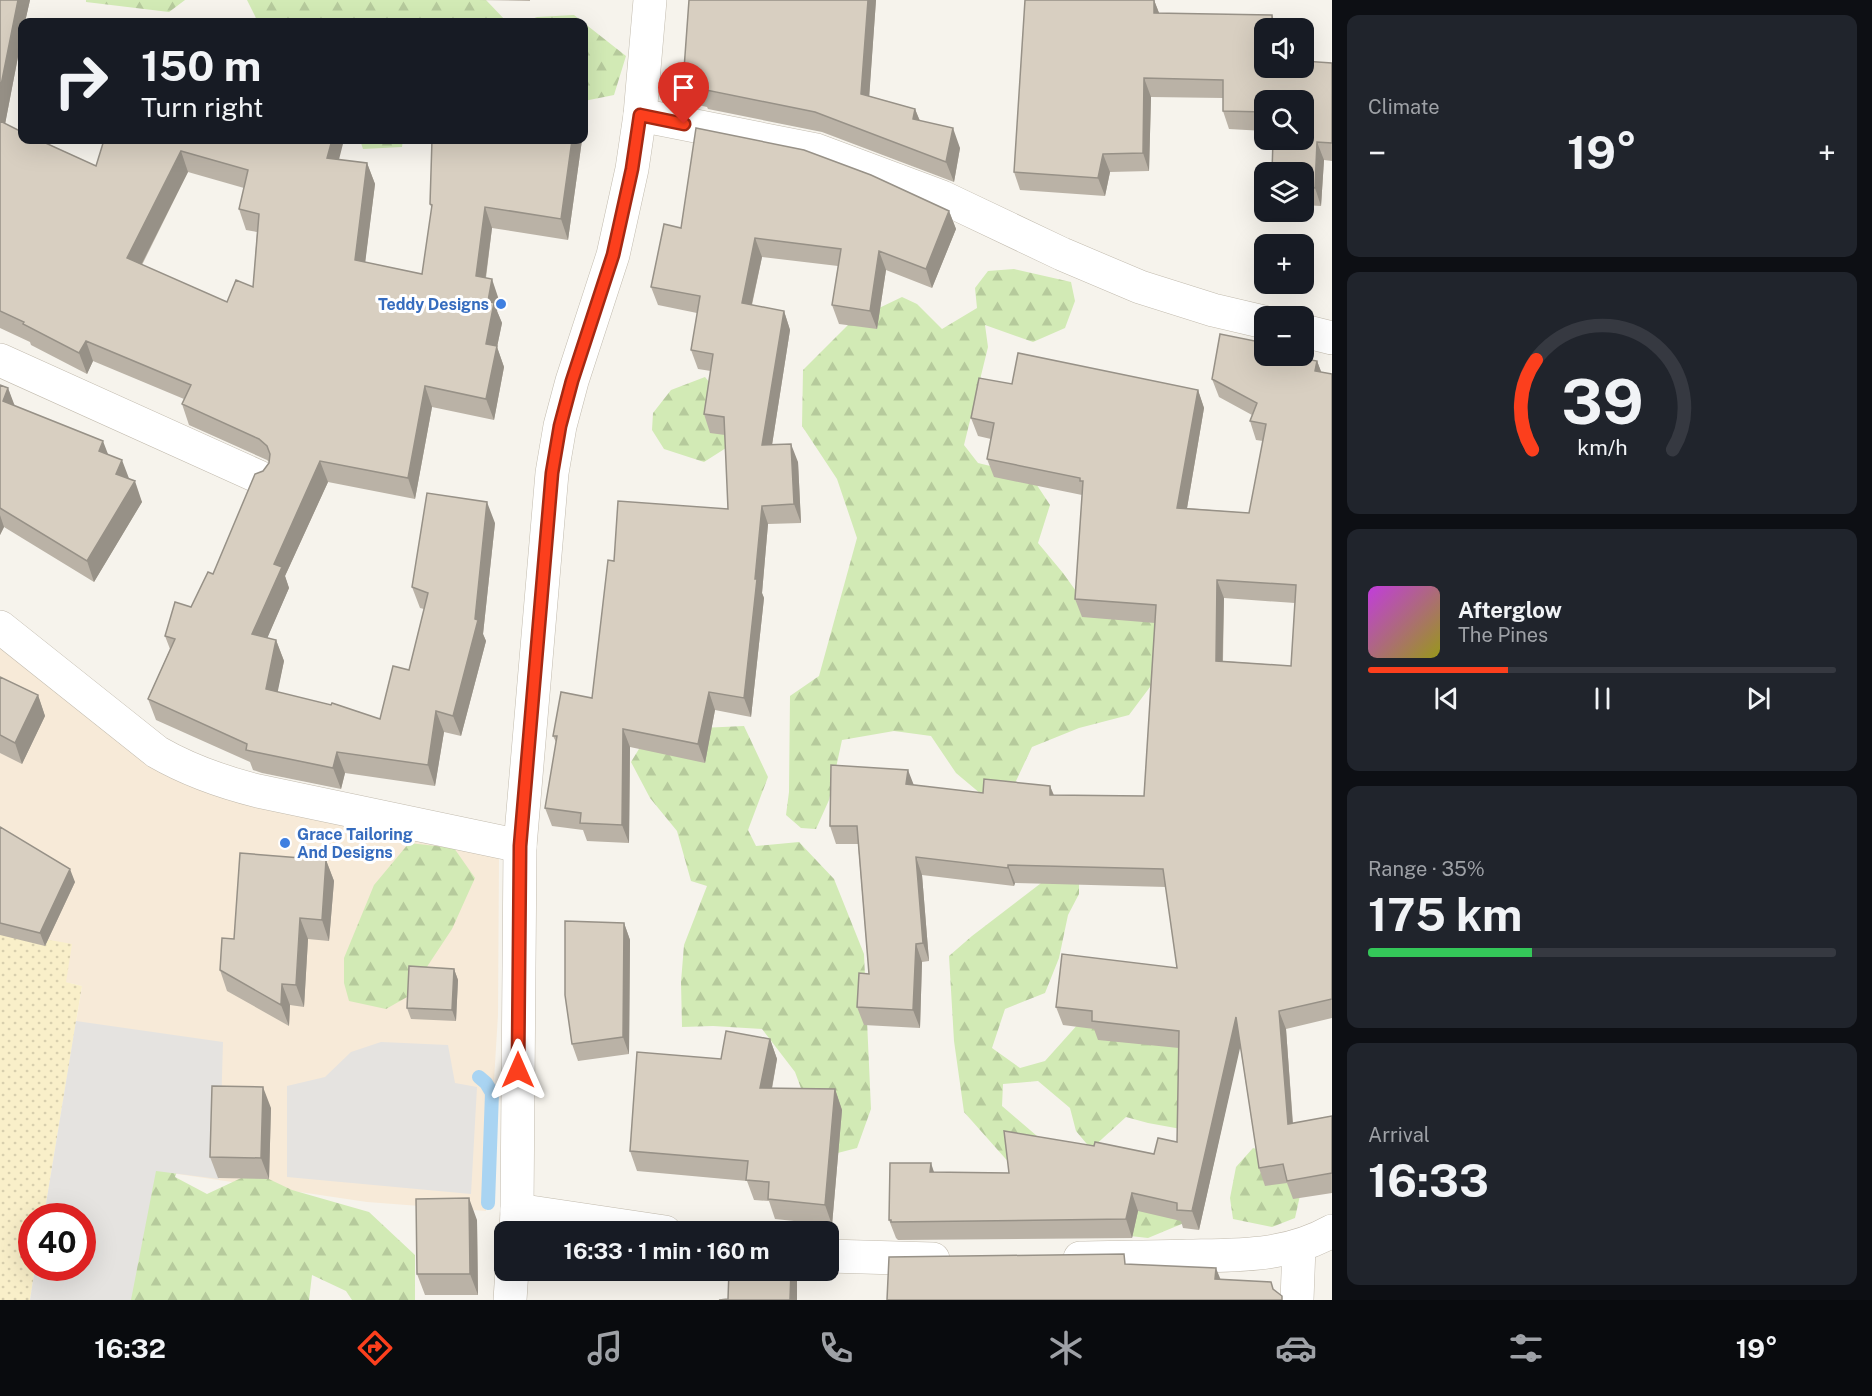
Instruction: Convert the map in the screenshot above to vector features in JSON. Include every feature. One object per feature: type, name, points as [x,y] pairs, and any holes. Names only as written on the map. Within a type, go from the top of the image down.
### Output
[{"type":"street","points":[[516,1221],[520,846],[552,473],[560,426],[572,381],[613,255],[632,169],[640,115],[650,0]]},
{"type":"street","points":[[640,115],[816,150],[942,197],[1062,254],[1140,287],[1254,320]]},
{"type":"street","points":[[1314,334],[1332,338]]},
{"type":"street","points":[[0,360],[259,477]]},
{"type":"street","points":[[0,627],[157,752],[180,765],[219,781],[258,791],[520,846]]},
{"type":"street","points":[[1046,1258],[1257,1255],[1299,1247],[1332,1231]]},
{"type":"street","points":[[1297,1300],[1299,1247]]},
{"type":"street","points":[[839,1256],[963,1258]]},
{"type":"street","points":[[510,1300],[511,1281]]},
{"type":"shaded area","points":[[0,643],[160,744],[499,858],[498,1015],[486,1211],[367,1202],[157,1171],[96,1250],[96,1203],[47,1203],[82,986],[66,982],[0,931]]},
{"type":"shaded area","points":[[76,1021],[223,1042],[219,1179],[156,1171],[131,1300],[30,1300],[33,1281],[96,1281],[96,1203],[46,1203]]},
{"type":"shaded area","points":[[381,1042],[448,1045],[455,1083],[477,1087],[471,1194],[287,1177],[287,1086],[325,1077],[351,1052]]},
{"type":"green space","points":[[86,0],[185,0],[169,12],[86,2]]},
{"type":"green space","points":[[247,0],[486,0],[503,18],[256,18]]},
{"type":"green space","points":[[574,15],[578,18],[534,18]]},
{"type":"green space","points":[[588,26],[626,56],[614,95],[588,100]]},
{"type":"green space","points":[[361,144],[402,144],[402,147],[363,149]]},
{"type":"green space","points":[[1014,269],[1071,282],[1075,301],[1065,328],[1033,342],[985,325],[988,347],[964,445],[978,463],[1031,476],[1050,505],[1038,543],[1091,612],[1159,597],[1168,663],[1129,715],[1079,728],[1032,747],[1015,783],[981,794],[956,773],[931,736],[894,731],[842,740],[829,800],[816,829],[801,828],[786,815],[789,792],[790,696],[819,676],[857,538],[837,479],[802,426],[803,370],[852,321],[902,297],[917,304],[942,329],[977,308],[975,288],[988,271]]},
{"type":"green space","points":[[705,377],[743,423],[726,448],[704,462],[664,449],[652,430],[653,413],[671,390]]},
{"type":"green space","points":[[744,726],[768,777],[748,830],[756,846],[799,842],[834,879],[864,954],[871,1109],[857,1148],[826,1156],[795,1072],[762,1029],[682,1027],[681,982],[684,945],[707,886],[691,881],[677,831],[650,798],[631,762],[645,739],[701,728]]},
{"type":"green space","points":[[409,843],[454,848],[475,878],[452,929],[407,997],[386,1009],[349,1001],[344,983],[344,958],[374,885]]},
{"type":"green space","points":[[1079,875],[1079,894],[1068,915],[1059,958],[1045,993],[1005,1009],[992,1048],[1020,1068],[1045,1061],[1088,1013],[1168,1016],[1180,1052],[1181,1129],[1126,1117],[1091,1149],[1076,1131],[1070,1108],[1038,1081],[1003,1084],[1002,1106],[1044,1142],[1021,1176],[964,1112],[954,1041],[949,956],[1049,877]]},
{"type":"green space","points":[[149,1100],[192,1131],[175,1177],[207,1194],[254,1172],[292,1190],[369,1212],[415,1255],[415,1300],[352,1300],[346,1291],[312,1275],[309,1300],[108,1300]]},
{"type":"green space","points":[[1253,1148],[1290,1158],[1303,1182],[1295,1218],[1272,1227],[1233,1219],[1230,1198],[1236,1167]]},
{"type":"green space","points":[[1130,1177],[1184,1223],[1148,1238],[1112,1234]]},
{"type":"sand","points":[[0,931],[72,944],[66,982],[82,986],[46,1203],[18,1203],[18,1281],[33,1281],[30,1300],[0,1300]]},
{"type":"building","points":[[0,0],[18,0],[0,90]]},
{"type":"building","points":[[689,0],[868,0],[861,94],[915,109],[913,119],[953,128],[946,162],[815,112],[701,89],[701,87],[683,83]]},
{"type":"building","points":[[1025,0],[1154,0],[1154,13],[1272,15],[1272,18],[1254,18],[1254,78],[1314,78],[1314,62],[1332,63],[1332,143],[1317,142],[1315,188],[1314,162],[1272,162],[1273,150],[1314,150],[1314,90],[1254,90],[1254,112],[1223,111],[1223,80],[1144,78],[1143,153],[1103,154],[1098,178],[1014,172]]},
{"type":"building","points":[[0,121],[18,130],[18,144],[48,144],[96,166],[103,144],[331,144],[327,158],[367,163],[355,260],[422,274],[432,205],[430,204],[432,144],[571,144],[561,219],[485,207],[476,276],[492,279],[488,301],[494,303],[486,344],[497,346],[486,399],[425,386],[408,478],[320,461],[274,564],[282,567],[252,634],[276,640],[266,689],[331,705],[332,703],[380,719],[393,666],[409,670],[428,593],[412,587],[427,493],[487,502],[475,619],[478,620],[453,716],[436,711],[428,765],[337,752],[333,768],[246,750],[247,744],[148,699],[175,639],[165,636],[175,602],[191,607],[208,572],[213,574],[255,474],[263,471],[269,463],[270,454],[267,446],[259,439],[182,404],[191,385],[86,341],[79,353],[23,324],[24,322],[0,311]],"holes":[[[181,151],[248,170],[239,209],[259,214],[253,287],[236,280],[227,302],[127,258]]]},
{"type":"building","points":[[696,128],[804,150],[871,175],[949,211],[926,269],[879,251],[870,311],[832,305],[841,249],[755,238],[742,303],[784,311],[762,445],[791,444],[794,504],[762,506],[755,579],[757,579],[744,698],[709,692],[698,744],[623,729],[622,825],[580,823],[581,813],[545,808],[557,736],[553,736],[561,692],[592,698],[608,560],[614,561],[618,501],[728,509],[724,417],[704,414],[713,354],[691,350],[700,296],[651,287],[664,224],[681,228]]},
{"type":"building","points":[[1220,334],[1254,341],[1254,366],[1314,366],[1314,360],[1317,361],[1315,371],[1332,374],[1332,999],[1279,1011],[1288,1124],[1332,1116],[1332,1173],[1287,1181],[1283,1164],[1259,1168],[1236,1017],[1192,1211],[1177,1210],[1177,1203],[1132,1193],[1126,1219],[891,1222],[889,1220],[890,1163],[931,1163],[930,1172],[1009,1173],[1004,1131],[1094,1146],[1095,1142],[1154,1154],[1158,1138],[1177,1142],[1179,1031],[1092,1021],[1092,1011],[1056,1007],[1062,954],[1177,968],[1163,869],[1008,865],[1008,868],[916,857],[923,943],[916,944],[913,1010],[857,1007],[859,973],[869,974],[857,826],[830,826],[831,765],[908,770],[906,784],[983,793],[984,779],[1050,786],[1050,795],[1144,796],[1156,605],[1075,599],[1083,481],[1080,481],[1080,478],[987,459],[994,423],[971,418],[979,378],[1012,384],[1018,353],[1198,390],[1177,508],[1249,513],[1266,424],[1250,421],[1257,403],[1212,379]],"holes":[[[1217,580],[1296,585],[1291,666],[1216,661]]]},
{"type":"building","points":[[0,385],[8,388],[3,401],[103,441],[99,451],[122,460],[116,474],[135,481],[87,561],[0,508]]},
{"type":"building","points":[[0,677],[38,695],[15,743],[0,735]]},
{"type":"building","points":[[0,827],[70,869],[40,933],[0,923]]},
{"type":"building","points":[[240,853],[326,860],[322,920],[300,918],[296,985],[282,984],[281,1005],[220,970],[222,938],[234,939]]},
{"type":"building","points":[[565,921],[624,923],[623,1037],[572,1044],[565,995]]},
{"type":"building","points":[[409,966],[454,969],[452,1010],[407,1008]]},
{"type":"building","points":[[726,1031],[770,1039],[760,1088],[835,1089],[825,1205],[768,1199],[769,1182],[746,1180],[748,1161],[630,1151],[637,1052],[721,1059]]},
{"type":"building","points":[[212,1086],[263,1087],[261,1158],[210,1157]]},
{"type":"building","points":[[469,1198],[470,1274],[417,1274],[416,1199]]},
{"type":"building","points":[[1124,1254],[1125,1264],[1216,1268],[1215,1279],[1271,1282],[1273,1289],[1282,1296],[1282,1300],[887,1300],[889,1257]]},
{"type":"building","points":[[729,1281],[791,1281],[790,1300],[719,1300],[728,1299]]},
{"type":"waterway","points":[[479,1077],[492,1093],[488,1203]]},
{"type":"place","name":"Teddy Designs","points":[[501,304]]},
{"type":"place","name":"Grace Tailoring And Designs","points":[[285,843]]},
{"type":"route","points":[[518,1070],[520,846],[552,473],[560,426],[572,381],[613,255],[632,169],[640,115],[684,124]]}]
